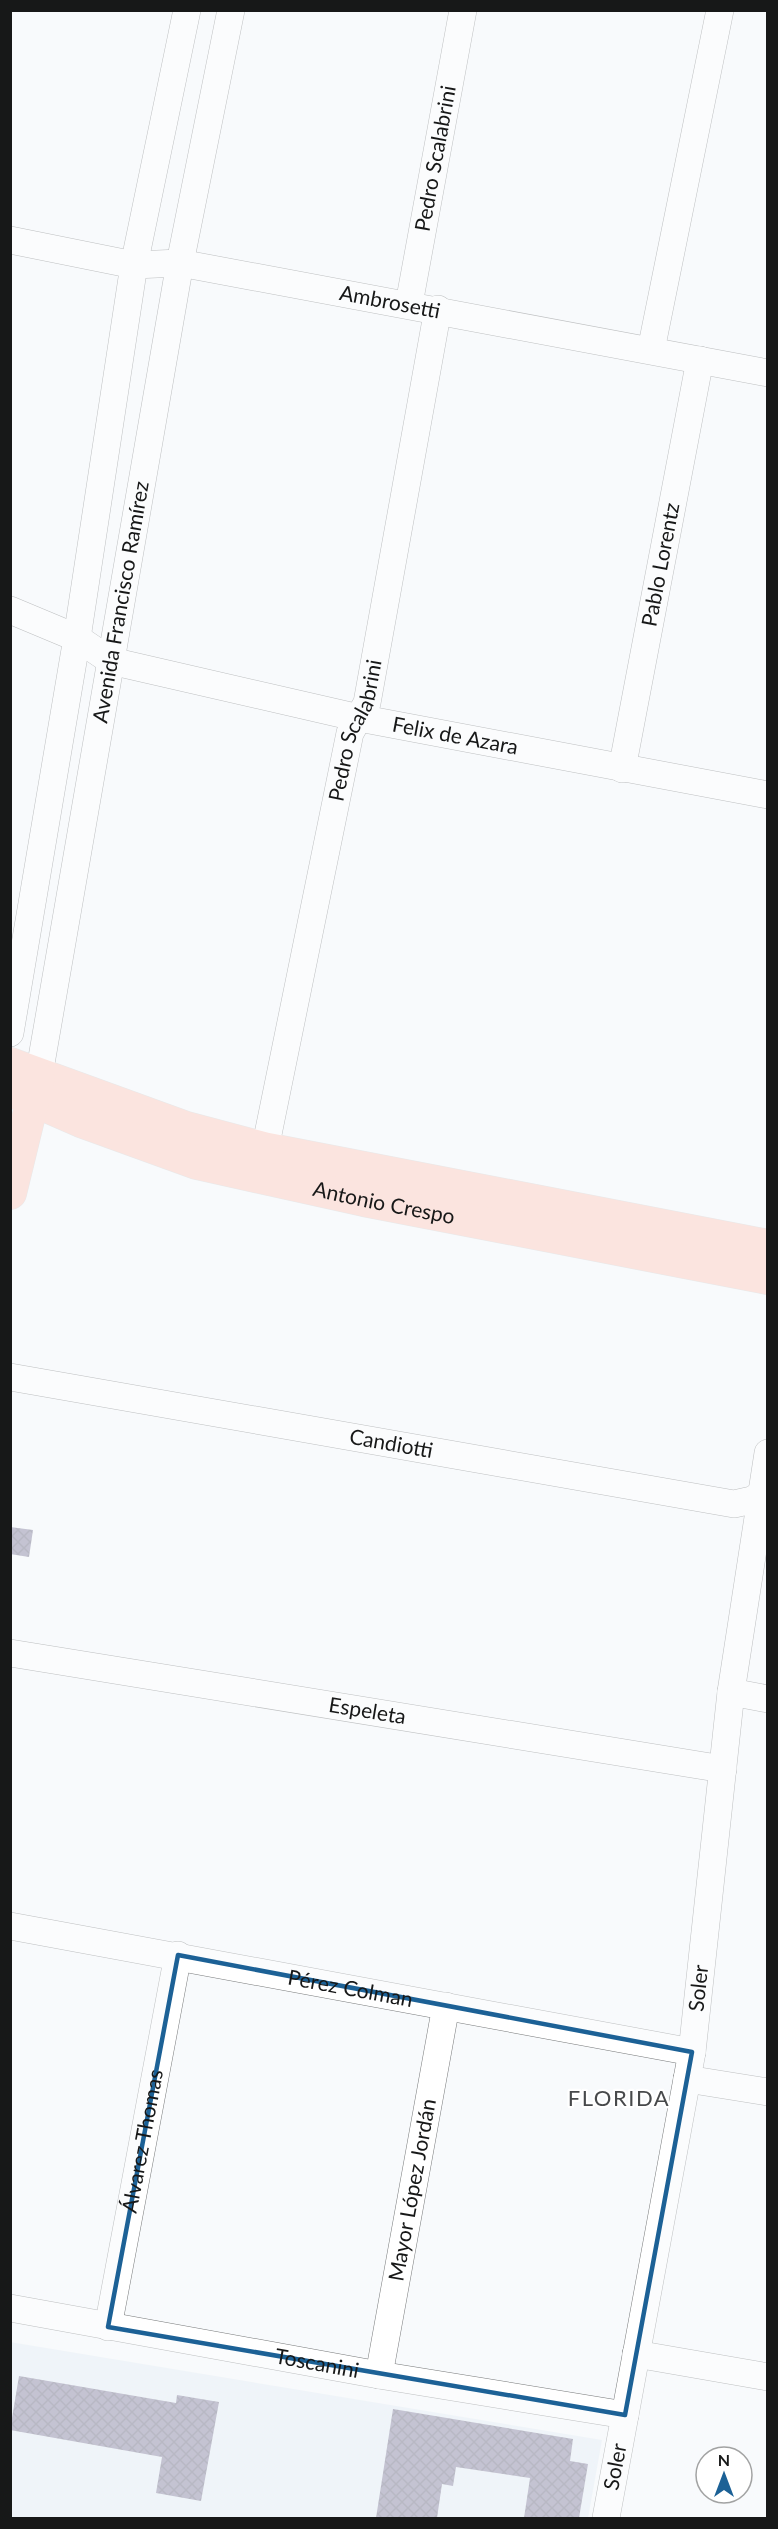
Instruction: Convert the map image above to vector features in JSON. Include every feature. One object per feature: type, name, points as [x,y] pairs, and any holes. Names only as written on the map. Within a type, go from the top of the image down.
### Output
[{"type":"main road","name":"Antonio Crespo","points":[[23,1082],[265,1149],[768,1246]]},
{"type":"main road","name":"Antonio Crespo","points":[[23,1082],[140,1144],[197,1163],[268,1180],[768,1278]]},
{"type":"main road","name":"Avenida Francisco Ramírez","points":[[10,1193],[23,1082]]},
{"type":"street","name":"Avenida Francisco Ramírez","points":[[10,1033],[77,638],[134,266],[187,10]]},
{"type":"street","name":"Avenida Francisco Ramírez","points":[[23,1082],[111,661],[180,263],[231,10]]},
{"type":"street","name":"Pedro Scalabrini","points":[[409,304],[463,10]]},
{"type":"street","points":[[651,350],[720,10]]},
{"type":"street","name":"Ambrosetti","points":[[10,240],[134,266],[180,263],[438,309],[768,373]]},
{"type":"street","name":"Pedro Scalabrini","points":[[265,1149],[350,733],[367,703],[438,309]]},
{"type":"street","name":"Pablo Lorentz","points":[[622,769],[700,360]]},
{"type":"street","points":[[10,610],[77,638],[111,661]]},
{"type":"street","name":"Felix de Azara","points":[[111,661],[359,718],[768,795]]},
{"type":"street","name":"Candiotti","points":[[10,1377],[734,1504],[752,1500],[764,1492]]},
{"type":"street","name":"Soler","points":[[606,2518],[692,2052],[731,1692],[764,1492],[768,1453]]},
{"type":"street","name":"Espeleta","points":[[10,1653],[723,1769]]},
{"type":"street","points":[[731,1692],[768,1698]]},
{"type":"street","name":"Pérez Colman","points":[[10,1926],[178,1955],[692,2052]]},
{"type":"street","name":"Álvarez Thomas","points":[[108,2327],[178,1955]]},
{"type":"street","name":"Mayor López Jordán","points":[[379,2375],[446,2006]]},
{"type":"street","points":[[687,2079],[768,2092]]},
{"type":"street","name":"Toscanini","points":[[10,2308],[379,2375],[625,2415]]},
{"type":"street","points":[[636,2354],[768,2378]]},
{"type":"highlighted area","points":[[178,1955],[692,2052],[625,2415],[108,2327]]},
{"type":"shaded area","points":[[10,2342],[602,2440],[588,2518],[11,2518]]},
{"type":"building","points":[[10,1527],[33,1530],[29,1557],[10,1554]]},
{"type":"building","points":[[19,2376],[176,2403],[177,2395],[219,2402],[201,2501],[156,2493],[162,2457],[10,2430]]},
{"type":"building","points":[[393,2409],[573,2439],[570,2461],[588,2464],[579,2518],[524,2518],[530,2478],[456,2467],[453,2486],[442,2484],[437,2518],[376,2518]]},
{"type":"district","name":"FLORIDA","points":[[619,2098]]}]
